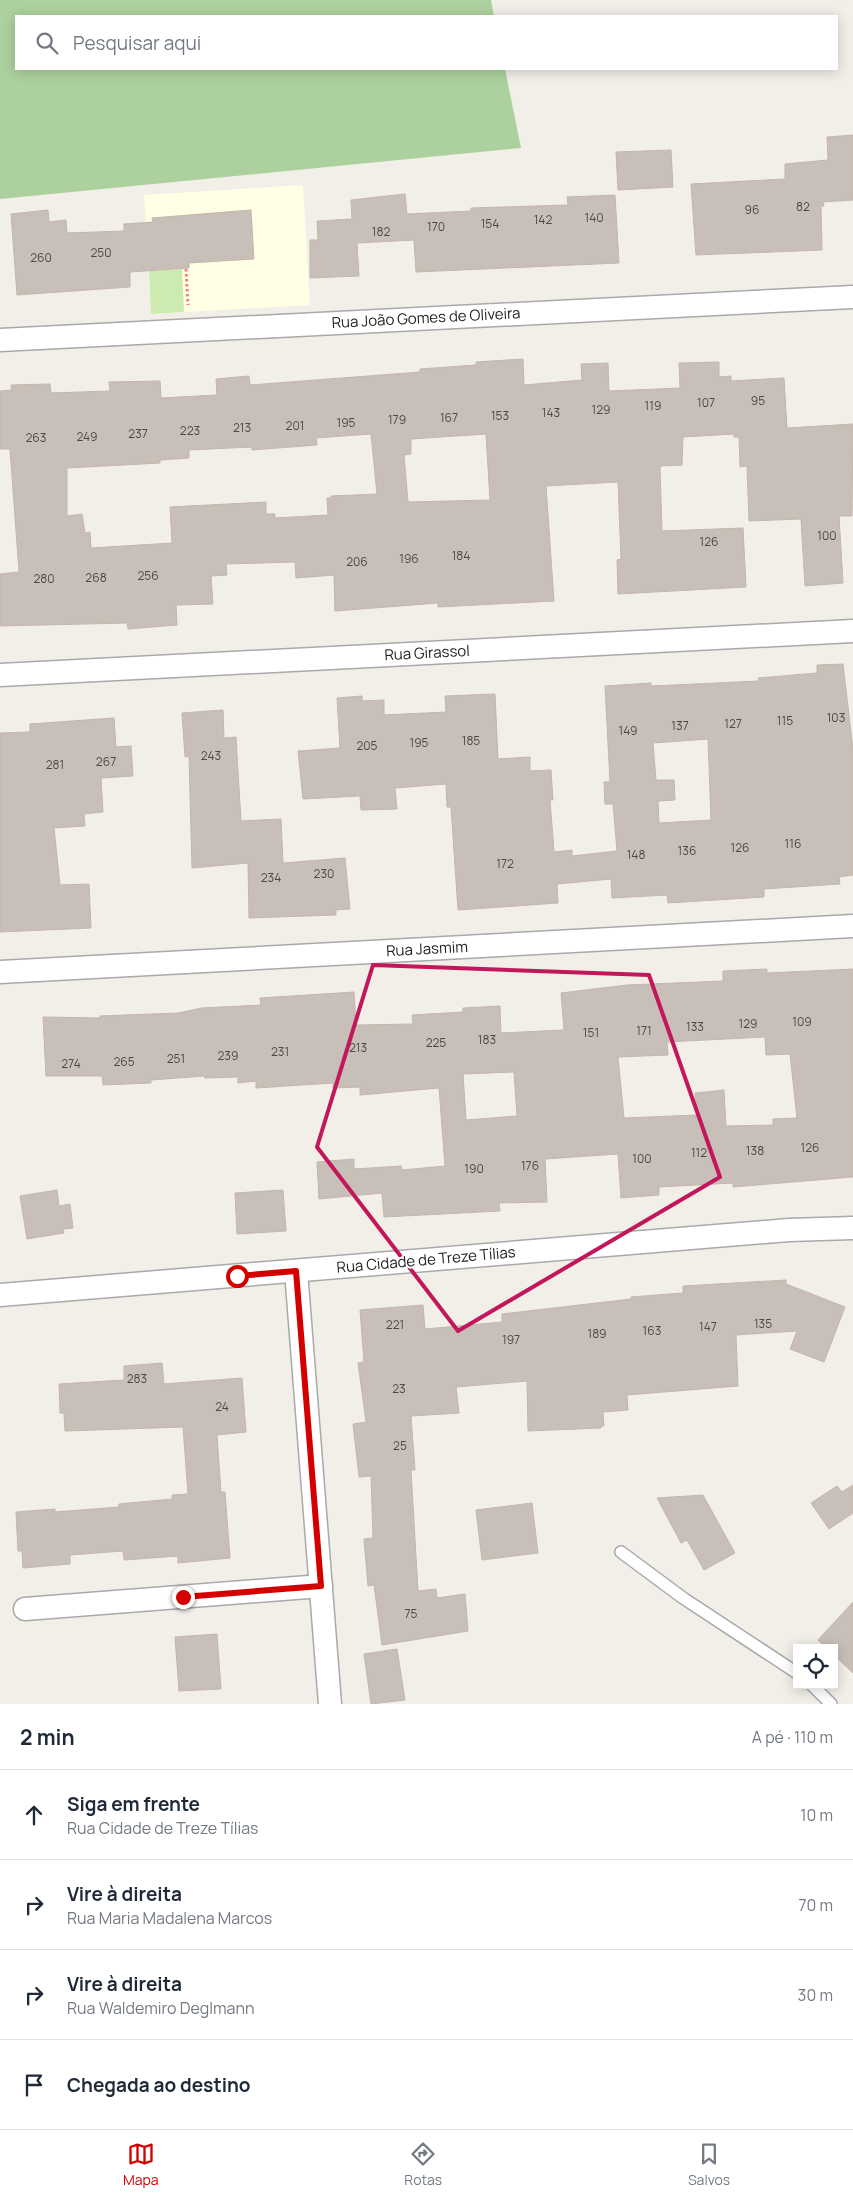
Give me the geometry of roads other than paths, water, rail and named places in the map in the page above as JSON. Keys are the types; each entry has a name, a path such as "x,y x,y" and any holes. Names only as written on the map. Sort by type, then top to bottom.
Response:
{"street":[{"name":"Rua João Gomes de Oliveira","path":"0,340 853,297"},
{"name":"Rua Girassol","path":"0,676 853,631"},
{"name":"Rua Jasmim","path":"0,972 853,926"},
{"name":"Rua Cidade de Treze Tílias","path":"0,1295 789,1230 853,1228"},
{"path":"296,1271 330,1704"},
{"path":"25,1610 321,1586"}],"lane":[{"path":"621,1552 683,1598 793,1670"},
{"path":"816,1689 831,1704"}]}
